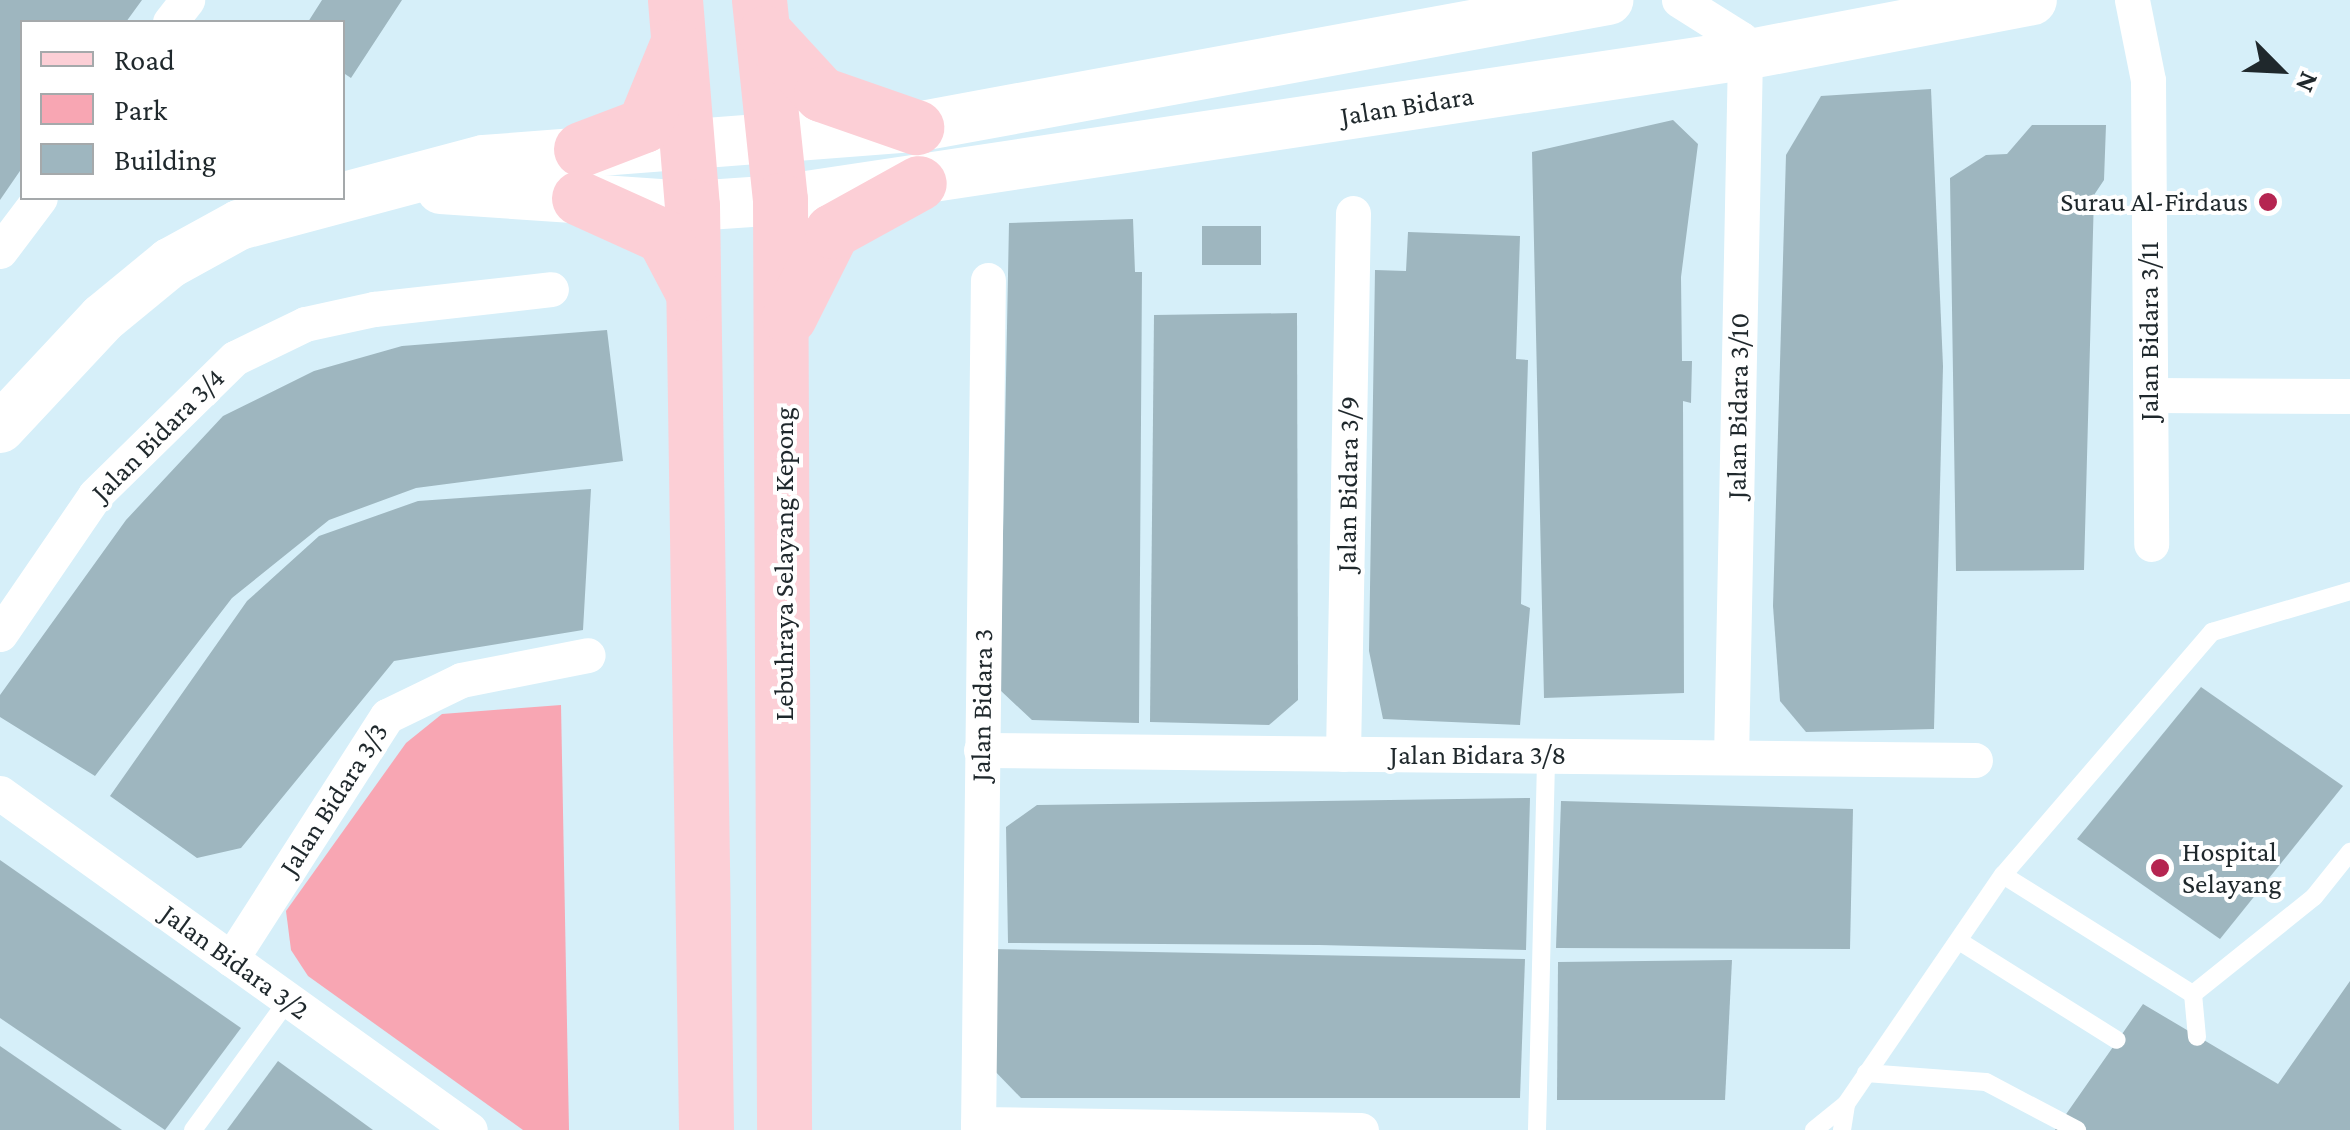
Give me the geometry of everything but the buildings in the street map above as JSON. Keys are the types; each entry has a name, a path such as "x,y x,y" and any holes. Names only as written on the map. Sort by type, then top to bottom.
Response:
{"main road":[{"path":"345,199 391,188 580,174 688,139 916,126 1449,14 1608,0"},
{"name":"Jalan Bidara","path":"580,174 692,206 780,200 920,183 1745,55 2032,0"},
{"path":"762,16 821,94 916,126"},
{"name":"Lebuhraya Selayang Kepong","path":"762,16 776,134 783,332 784,1130"},
{"path":"677,20 692,206 706,1130"},
{"path":"580,174 644,125 677,20"},
{"path":"580,174 663,236 694,293"},
{"path":"783,332 832,232 920,183"},
{"path":"0,428 103,318 170,263 239,225 342,200"}],"street":[{"path":"172,20 187,0"},
{"path":"1679,0 1742,39 1745,55"},
{"name":"Jalan Bidara 3/11","path":"2132,0 2148,80 2151,544"},
{"name":"Jalan Bidara 3/10","path":"1732,757 1745,55"},
{"path":"0,250 38,200"},
{"name":"Jalan Bidara 3/9","path":"1343,754 1354,214"},
{"name":"Jalan Bidara 3","path":"978,1127 988,280"},
{"name":"Jalan Bidara 3/4","path":"0,634 95,495 235,358 305,324 374,309 551,289"},
{"path":"2150,395 2350,396"},
{"name":"Jalan Bidara 3/3","path":"231,959 387,716 461,680 588,655"},
{"name":"Jalan Bidara 3/8","path":"981,750 1975,760"},
{"name":"Jalan Bidara 3/2","path":"0,793 470,1130"},
{"path":"978,1127 1361,1130"}],"lane":[{"path":"1814,1130 1846,1104 2003,875 2212,632 2350,591"},
{"path":"1537,1130 1546,755"},
{"path":"2194,994 2300,910 2350,852"},
{"path":"2003,875 2194,994"},
{"path":"1958,941 2118,1040"},
{"path":"2194,994 2198,1037"},
{"path":"193,1130 288,1000"},
{"path":"1866,1073 1986,1082 2077,1130"},
{"path":"1842,1130 1846,1104"}],"green space":[{"path":"561,705 569,1130 523,1130 308,976 291,950 286,911 406,743 442,714"}],"place":[{"name":"Surau Al-Firdaus","path":"2268,202"},
{"name":"Hospital Selayang","path":"2160,868"}]}
